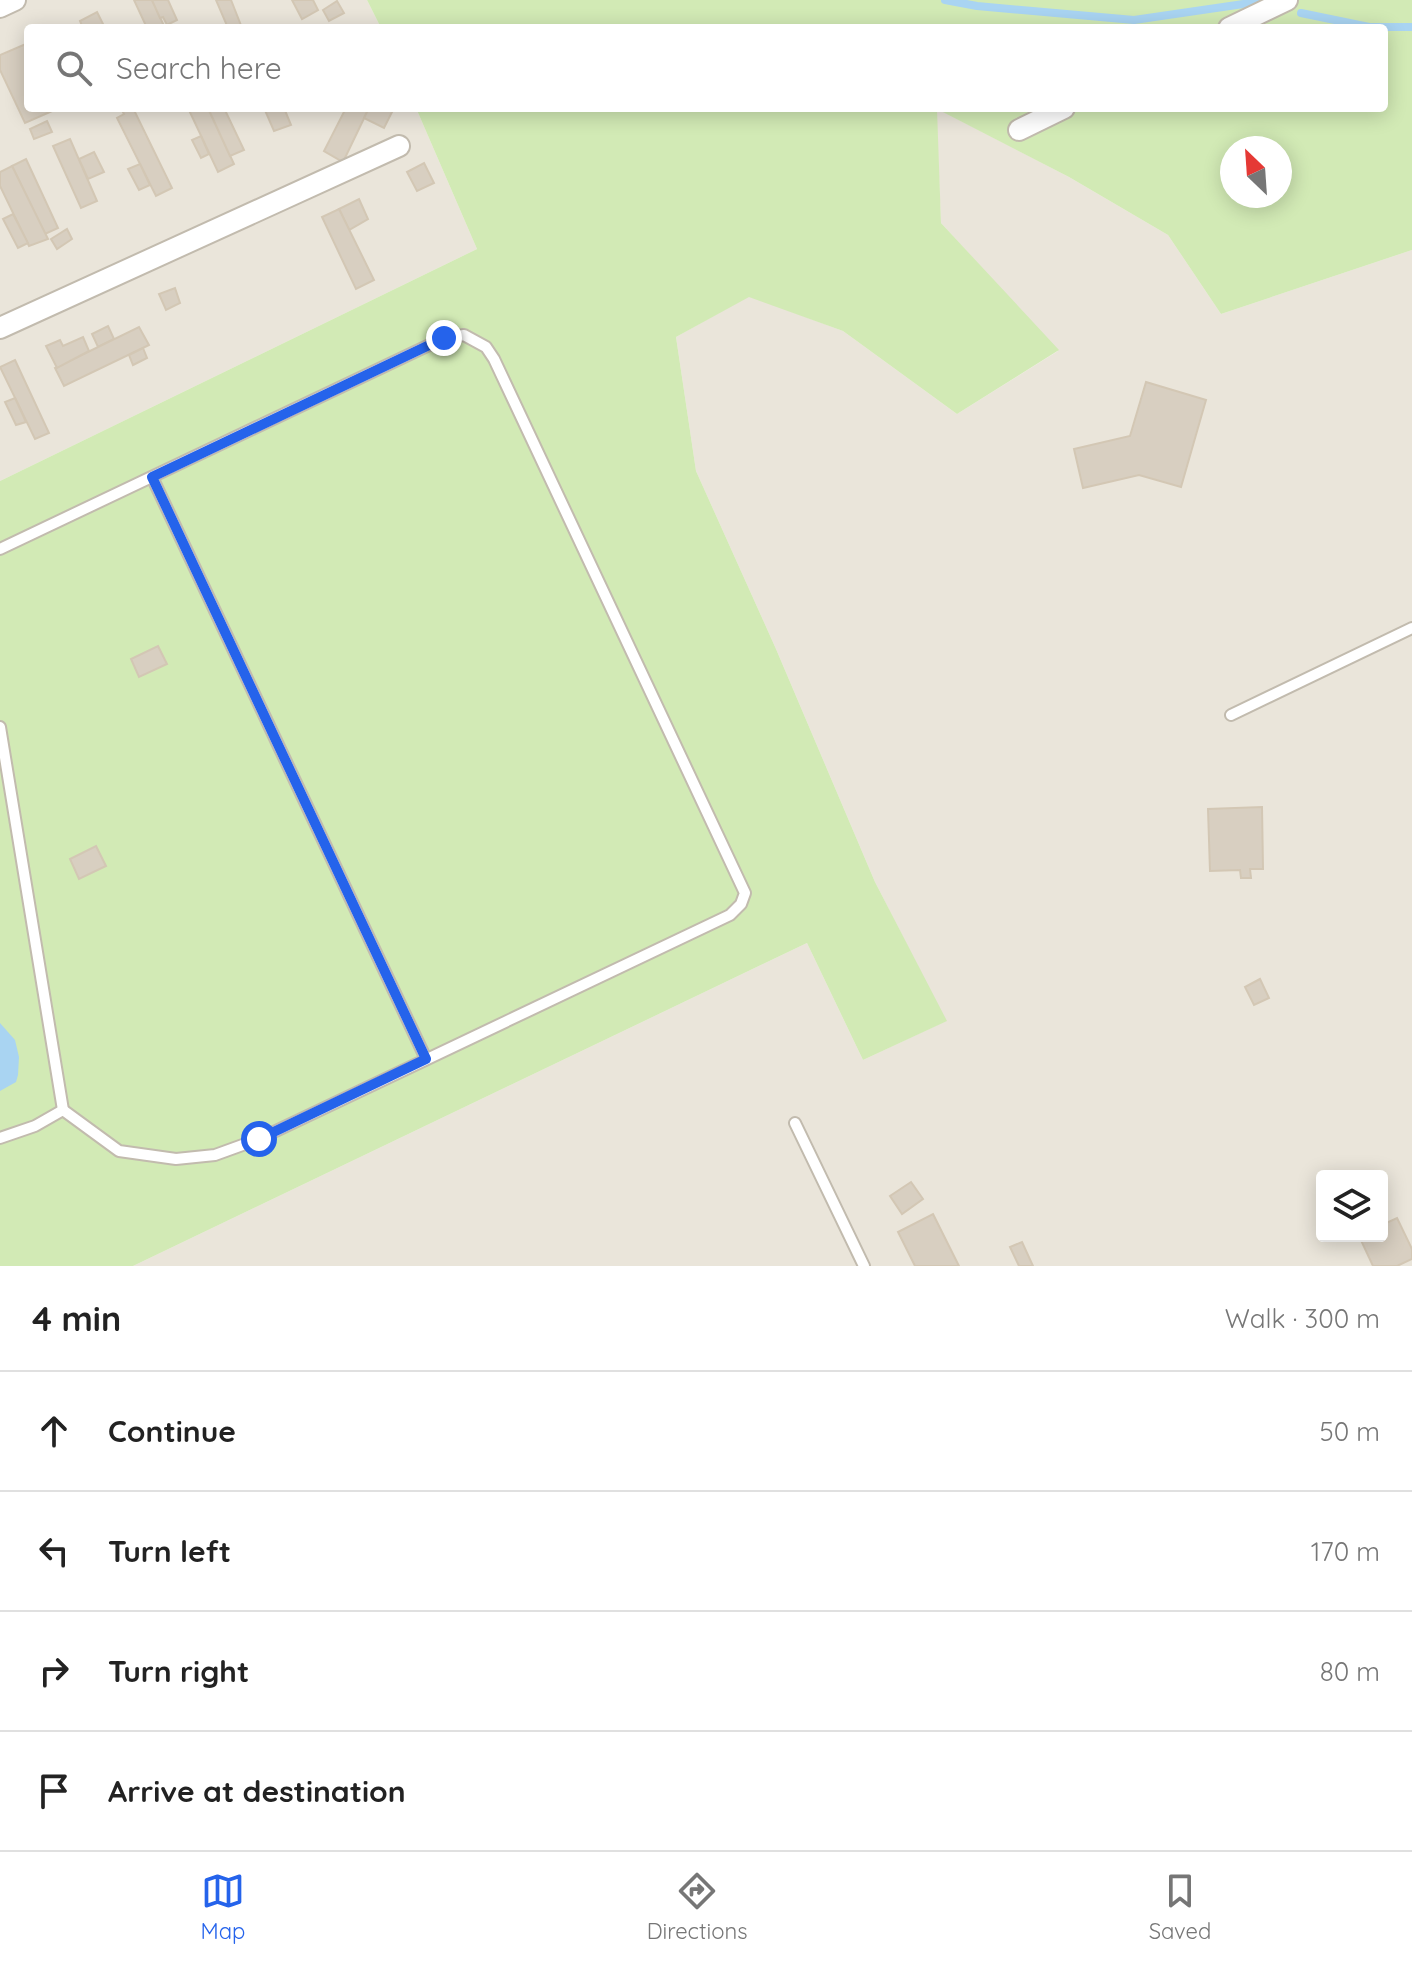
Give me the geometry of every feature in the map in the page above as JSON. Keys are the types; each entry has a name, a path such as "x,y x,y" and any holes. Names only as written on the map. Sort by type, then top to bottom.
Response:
{"street":[{"path":"0,7 15,0"},
{"path":"1237,24 1287,0"},
{"path":"1019,130 1056,112"},
{"path":"0,328 399,146"}],"lane":[{"path":"0,549 444,338 464,335 486,347 494,359 745,893 741,904 730,915 259,1139 215,1155 176,1159 119,1151 63,1110 0,727"},
{"path":"152,477 426,1059"},
{"path":"1231,715 1412,628"},
{"path":"0,1138 35,1126 63,1110"},
{"path":"795,1123 864,1266"}],"shaded area":[{"path":"0,0 367,0 379,24 24,24 24,112 418,112 477,249 0,481"},
{"path":"936,112 944,112 1069,177 1168,235 1221,314 1412,250 1412,1266 133,1266 807,943 863,1060 946,1021 875,882 696,471 676,337 749,296 843,331 957,414 1058,351 941,223"}],"green space":[{"path":"367,0 1412,0 1412,250 1221,314 1168,235 1069,177 943,112 1388,112 1388,24 379,24"},
{"path":"418,112 937,112 941,223 1059,350 957,414 843,331 749,297 676,337 696,471 875,882 947,1021 863,1060 807,943 133,1266 0,1266 0,481 477,249"}],"water":[{"path":"0,1023 15,1040 19,1057 16,1082 0,1091"}],"building":[{"path":"134,0 152,0 163,24 145,24"},
{"path":"152,0 168,0 177,20 166,24 163,17 160,18"},
{"path":"216,0 231,0 240,24 226,24"},
{"path":"292,0 313,0 318,10 302,19"},
{"path":"337,1 344,13 329,21 323,10"},
{"path":"97,12 103,24 81,24 80,21"},
{"path":"24,45 24,112 50,112 25,123 0,70 0,55"},
{"path":"135,112 172,188 156,196 117,118"},
{"path":"190,112 210,112 234,164 218,172"},
{"path":"210,112 226,112 244,150 230,156"},
{"path":"266,112 286,112 291,125 274,131"},
{"path":"344,112 367,112 343,162 324,151"},
{"path":"367,112 392,112 384,128 364,118"},
{"path":"47,121 52,132 34,139 30,129"},
{"path":"201,136 209,154 201,158 192,140"},
{"path":"70,139 97,201 81,208 53,146"},
{"path":"94,152 104,172 88,179 79,159"},
{"path":"26,159 58,228 45,234 12,166"},
{"path":"424,163 434,183 417,191 407,172"},
{"path":"140,164 150,185 139,190 128,169"},
{"path":"12,166 48,239 29,246 0,186 0,172"},
{"path":"359,199 368,219 349,230 339,209"},
{"path":"339,209 374,280 356,289 322,217"},
{"path":"13,214 28,243 18,248 3,219"},
{"path":"67,229 72,239 57,249 51,239"},
{"path":"175,288 180,303 166,310 159,294"},
{"path":"108,326 114,339 98,347 92,334"},
{"path":"139,327 149,345 64,386 55,368"},
{"path":"83,337 89,351 57,368 46,346 60,340 63,346"},
{"path":"143,348 147,358 133,365 129,355"},
{"path":"15,360 49,433 35,439 0,367"},
{"path":"1146,382 1206,400 1181,487 1139,475 1083,488 1074,449 1130,436"},
{"path":"15,398 26,422 16,425 5,402"},
{"path":"158,646 167,664 139,677 131,659"},
{"path":"1262,807 1263,869 1250,869 1251,878 1241,878 1240,870 1210,871 1208,809"},
{"path":"96,846 106,866 79,879 70,859"},
{"path":"1260,979 1269,998 1254,1005 1245,987"},
{"path":"911,1182 923,1199 902,1214 890,1196"},
{"path":"933,1214 959,1266 915,1266 898,1232"},
{"path":"1397,1218 1412,1249 1412,1259 1397,1266 1373,1266 1362,1242 1388,1242 1388,1222"},
{"path":"1022,1242 1033,1266 1019,1266 1010,1247"}],"waterway":[{"path":"945,0 977,6 1134,20 1257,2"},
{"path":"1301,13 1354,24"},
{"path":"1388,27 1412,27"}],"route":[{"path":"259,1139 426,1059 152,477 444,338"}]}
